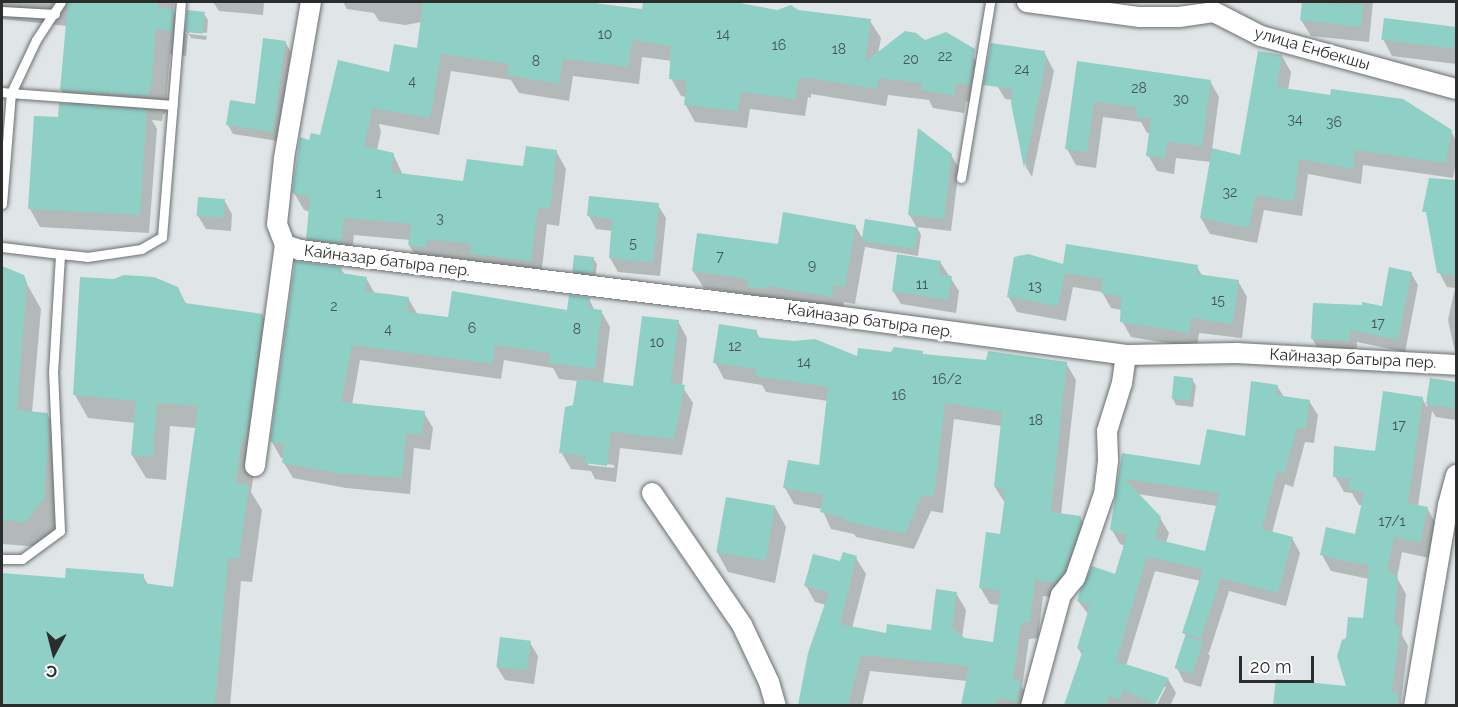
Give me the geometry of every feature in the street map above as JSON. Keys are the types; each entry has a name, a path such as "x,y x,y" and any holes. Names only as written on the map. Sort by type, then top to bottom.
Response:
{"street":[{"path":"255,465 285,245 277,224 284,158 311,2"},
{"name":"улица Енбекшы","path":"1027,2 1140,17 1179,17 1215,7 1261,36 1456,89"},
{"name":"Кайназар батыра пер.","path":"285,245 300,250 820,314 1126,355 1192,356 1237,353 1456,365"},
{"path":"1030,705 1061,595 1075,578 1104,494 1108,459 1107,431 1122,383 1126,355"},
{"path":"1414,705 1448,505 1456,475"},
{"path":"652,494 742,625 769,682 776,705"}],"lane":[{"path":"2,204 6,92 61,2"},
{"path":"2,247 87,257 141,249 162,237 181,2"},
{"path":"961,178 990,2"},
{"path":"2,11 55,14"},
{"path":"6,92 173,105"},
{"path":"2,559 22,559 60,531 53,372 60,254"}],"building":[{"path":"68,2 158,2 158,8 174,9 172,31 156,29 151,90 148,96 60,90"},
{"path":"423,2 584,2 642,9 643,2 735,2 777,10 791,5 798,10 871,19 865,62 905,31 916,33 925,40 946,32 975,49 970,84 956,84 955,96 921,90 922,83 878,78 877,89 802,77 801,81 798,80 796,99 741,92 738,111 684,105 687,81 669,79 671,46 632,40 629,67 563,59 559,84 507,75 509,64 441,54 430,118 370,108 372,113 364,146 394,153 391,172 463,181 467,159 523,166 526,146 557,150 550,209 538,207 531,261 470,254 471,244 428,239 426,248 408,245 411,224 344,218 341,243 306,239 310,197 292,193 300,137 309,140 311,133 320,135 338,60 389,72 394,44 417,48"},
{"path":"1302,2 1363,5 1361,27 1300,20"},
{"path":"187,10 205,12 203,34 185,32"},
{"path":"1384,18 1456,27 1454,49 1381,40"},
{"path":"263,38 286,41 273,132 226,125 230,100 255,104"},
{"path":"991,43 1045,51 1044,57 1047,57 1024,168 1011,103 1013,89 983,85"},
{"path":"1258,51 1282,55 1277,87 1330,95 1331,89 1403,99 1452,130 1446,163 1355,150 1353,169 1299,159 1294,201 1256,195 1249,228 1200,218 1212,148 1240,155"},
{"path":"1077,61 1211,80 1202,146 1168,142 1165,158 1146,156 1151,119 1136,117 1137,107 1094,102 1087,152 1065,149"},
{"path":"59,103 147,110 140,215 28,209 34,116 58,117"},
{"path":"918,128 952,154 944,219 908,215"},
{"path":"1429,178 1456,180 1456,276 1437,273 1426,212 1422,212"},
{"path":"589,196 659,203 653,263 609,258 612,219 587,216"},
{"path":"198,197 225,199 224,218 197,216"},
{"path":"783,212 856,225 845,287 834,285 832,297 768,286 767,289 747,287 748,279 692,271 697,233 778,244"},
{"path":"865,219 918,227 915,249 862,241"},
{"path":"1066,244 1198,265 1197,274 1239,280 1233,324 1191,318 1189,333 1120,322 1121,296 1101,293 1103,279 1065,273 1058,306 1007,297 1014,257 1028,254 1063,264"},
{"path":"897,254 941,261 939,274 952,276 948,300 892,291"},
{"path":"574,255 594,257 592,273 572,271"},
{"path":"295,261 342,267 341,273 367,277 365,291 409,297 407,312 448,317 452,291 567,310 569,295 590,298 588,308 602,310 595,369 548,363 550,353 495,345 493,364 352,345 341,402 425,411 422,435 406,433 402,478 336,473 282,463 284,444 270,442"},
{"path":"2,266 24,275 27,283 17,410 48,413 49,438 44,499 26,522 2,520"},
{"path":"1389,267 1412,272 1398,340 1351,330 1350,341 1311,339 1313,303 1362,305 1362,302 1382,306"},
{"path":"124,275 154,277 178,287 185,303 263,314 246,439 242,439 236,483 249,485 239,559 228,558 215,705 2,705 2,573 65,578 66,568 144,574 143,583 173,587 198,406 157,403 153,457 131,455 136,401 73,395 80,277 114,279"},
{"path":"642,316 679,320 671,383 685,385 674,439 611,432 607,466 584,463 585,456 559,453 565,407 573,405 577,379 633,386"},
{"path":"719,324 757,330 756,337 794,341 815,339 857,356 858,348 891,352 894,347 923,351 923,354 986,360 988,351 1067,362 1051,512 1081,516 1080,528 1064,572 1055,583 1035,580 1030,622 1021,623 1013,680 1021,681 1017,702 998,698 996,705 961,705 969,666 861,655 848,705 798,705 808,653 829,592 804,586 813,554 840,561 843,552 857,556 840,624 886,633 887,624 931,630 936,589 957,592 952,628 965,638 993,642 1000,590 979,588 986,532 1000,534 1005,496 1002,495 1003,488 994,487 1002,412 945,403 934,497 922,495 905,534 845,521 845,518 820,512 824,495 783,488 788,460 819,465 828,387 755,376 756,369 713,363"},
{"path":"1174,376 1193,378 1190,401 1172,399"},
{"path":"1430,378 1456,382 1456,409 1426,404"},
{"path":"1251,381 1278,385 1276,395 1310,400 1306,429 1297,428 1285,473 1277,471 1262,529 1293,537 1278,593 1221,578 1201,639 1182,633 1203,569 1147,557 1116,661 1169,678 1155,705 1123,690 1120,700 1109,696 1106,705 1064,705 1083,650 1077,648 1090,605 1077,601 1080,591 1092,566 1115,574 1127,535 1110,530 1122,453 1200,465 1207,429 1245,436","holes":["1125,479 1219,493 1205,551 1155,539 1161,517"]},
{"path":"1383,391 1423,397 1408,503 1428,507 1420,543 1394,537 1387,570 1398,577 1394,622 1400,629 1392,692 1398,693 1398,705 1273,705 1276,679 1346,686 1337,656 1342,640 1346,638 1348,617 1363,618 1369,566 1320,555 1326,527 1355,534 1364,492 1348,489 1350,478 1333,477 1334,446 1375,451"},
{"path":"726,497 775,506 766,561 716,552"},
{"path":"1185,636 1203,642 1193,674 1174,668"},
{"path":"500,637 531,641 527,671 496,667"}]}
